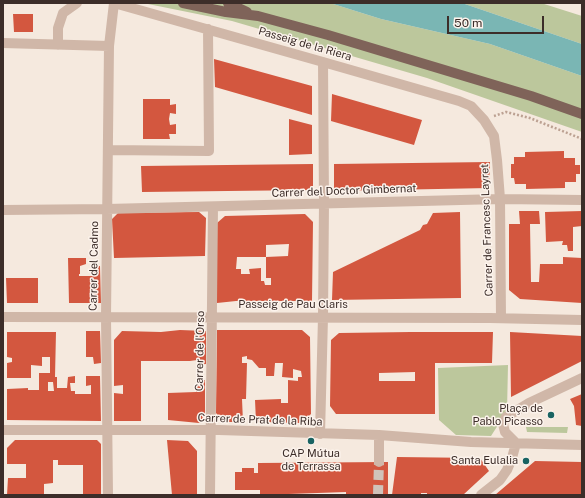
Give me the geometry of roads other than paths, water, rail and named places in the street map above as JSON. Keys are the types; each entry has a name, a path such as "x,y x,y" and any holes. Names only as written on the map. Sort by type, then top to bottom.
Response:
{"main road":[{"path":"183,3 226,12 258,16 328,35 487,83 582,114"},
{"path":"228,3 258,16"}],"street":[{"path":"58,45 58,28 63,13 77,3"},
{"name":"Passeig de la Riera","path":"114,3 458,101 471,106 484,120"},
{"name":"Carrer del Cadmo","path":"108,495 106,317 107,209 110,41 114,3"},
{"path":"108,150 209,151 208,29"},
{"path":"3,43 58,45 110,41"},
{"path":"320,434 324,203 323,62"},
{"name":"Carrer de Francesc Layret","path":"484,120 494,136 497,160 500,199 501,318"},
{"name":"Carrer del Doctor Gimbernat","path":"3,210 213,207 500,199 582,200"},
{"name":"Carrer de l'Orso","path":"210,495 213,207"},
{"name":"Passeig de Pau Claris","path":"3,317 323,317 582,320"},
{"path":"482,495 500,480 507,470 512,458 516,443 505,432 503,424 506,417 529,403 582,378"},
{"name":"Carrer de Prat de la Riba","path":"3,430 211,430 379,435 471,442 582,445"},
{"path":"378,462 379,435"}],"water":[{"path":"330,3 462,3 582,44 582,76 490,44 381,19"}],"tunnel":[{"path":"378,495 379,462"}],"place":[{"name":"Plaça de Pablo Picasso","path":"551,415"},
{"name":"CAP Mútua de Terrassa","path":"311,441"},
{"name":"Santa Eulalia","path":"526,461"}]}
